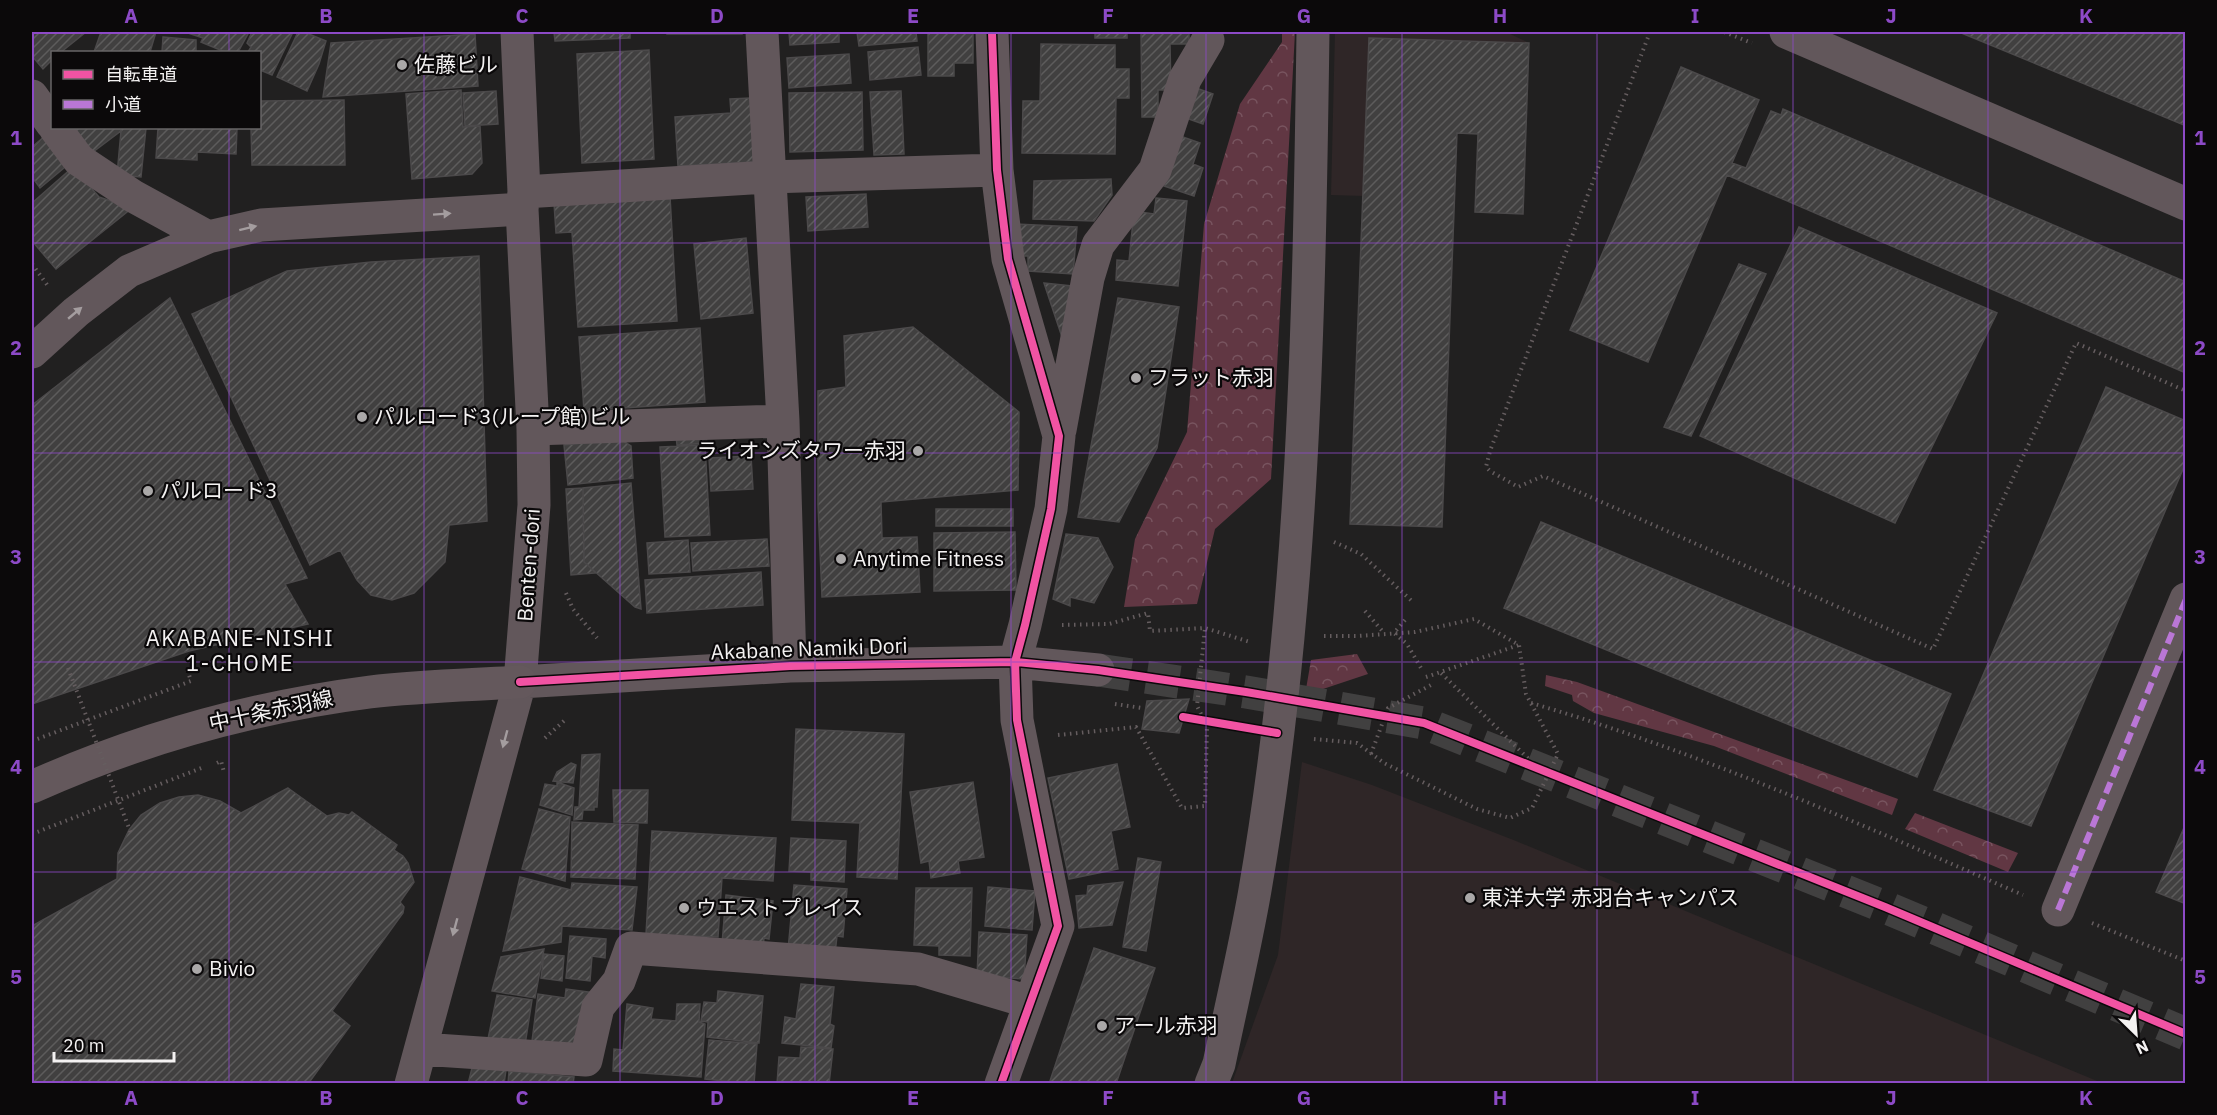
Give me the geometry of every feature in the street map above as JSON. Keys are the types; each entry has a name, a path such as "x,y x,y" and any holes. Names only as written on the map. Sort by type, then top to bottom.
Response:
{"main road":[{"name":"中十条赤羽線","path":"32,787 79,765 144,742 279,707 414,687 520,682"}],"street":[{"name":"Benten-dori","path":"411,1083 520,682 534,504 517,32"},
{"path":"762,32 783,421 790,666"},
{"path":"992,32 997,170 1008,259 1059,436"},
{"path":"1211,1083 1219,1064 1255,891 1292,736 1293,577 1308,324 1313,32"},
{"path":"1786,32 2186,204"},
{"path":"1001,1083 1058,926 1017,720 1015,662 1051,509 1059,436 1088,278 1098,245 1155,170 1185,79 1208,40"},
{"path":"32,96 51,122"},
{"path":"56,129 79,160 133,196 208,237"},
{"path":"32,352 76,312 129,271 208,237 261,225 769,177 997,170"},
{"path":"533,429 783,421"},
{"path":"2058,910 2186,599"},
{"name":"Akabane Namiki Dori","path":"520,682 790,666 1015,662 1098,670"},
{"path":"421,1049 586,1060 598,1007 619,981 631,948 918,969 1030,1002"}],"path":[{"path":"1650,32 1490,452 1486,467 1490,471 1518,487 1543,476 1933,649 2076,343 2186,391"},
{"path":"32,264 54,294"},
{"path":"1361,554 1414,603"},
{"path":"563,585 573,609 599,640"},
{"path":"1365,611 1385,634"},
{"path":"1069,625 1109,624 1148,613 1150,631 1205,628 1248,642"},
{"path":"1316,636 1415,632 1474,619 1519,645"},
{"path":"1394,633 1405,620"},
{"path":"1056,735 1136,727 1182,808 1205,806 1207,726 1197,706 1205,628"},
{"path":"1394,633 1407,644 1421,668"},
{"path":"1184,717 1292,736 1357,743 1384,763 1477,809 1510,818 1532,808 1557,754 1526,694 1519,645"},
{"path":"1426,677 1519,645"},
{"path":"68,668 132,836"},
{"path":"32,741 191,681 187,669"},
{"path":"1440,672 1548,777"},
{"path":"1371,754 1388,708 1431,685"},
{"path":"1531,703 1701,760 1868,827 2058,910 2186,961"},
{"path":"32,834 220,761 224,772"}],"shaded area":[{"path":"1335,32 1506,32 1529,43 1369,38 1363,196 1331,195"},
{"name":"東洋大学 赤羽台キャンパス","path":"1302,762 1372,785 1516,841 2102,1083 1232,1083 1278,955"}],"green space":[{"path":"1282,32 1295,32 1271,479 1215,529 1197,604 1124,607 1135,539 1187,432 1204,224 1240,104 1282,42"},
{"path":"1357,654 1368,674 1305,695 1311,660"},
{"path":"1546,675 1577,682 1898,799 1892,815 1714,746 1594,713 1573,701 1572,695 1545,686"},
{"path":"1915,813 2018,853 2008,872 1905,829"}],"building":[{"path":"32,32 86,32 62,51 51,51 51,61 43,69 32,56"},
{"path":"101,32 156,32 150,51 94,51"},
{"path":"185,32 249,32 239,51 223,51 201,42 203,38"},
{"path":"252,32 293,32 272,75 261,70 261,51 249,51 251,47 247,43"},
{"path":"298,32 304,32 326,41 307,91 277,77"},
{"path":"554,32 630,32 630,38 555,41"},
{"path":"667,32 742,32 742,34 667,34"},
{"path":"789,32 839,32 839,42 790,45"},
{"path":"857,32 916,32 917,41 859,46"},
{"path":"928,32 973,32 973,63 954,63 954,76 928,76"},
{"path":"1095,32 1127,32 1127,38 1095,38"},
{"path":"1141,32 1189,32 1189,44 1170,44 1171,90 1158,90 1158,117 1142,117"},
{"path":"1959,32 2186,32 2186,126"},
{"name":"佐藤ビル","path":"475,34 478,86 323,97 331,43"},
{"path":"163,37 196,40 196,51 162,51"},
{"path":"1369,38 1529,43 1523,214 1475,212 1478,134 1457,133 1442,527 1350,524"},
{"path":"1041,44 1115,45 1115,69 1129,69 1129,98 1116,98 1115,154 1022,153 1023,101 1040,101"},
{"path":"918,47 921,75 870,80 868,52"},
{"path":"649,50 654,159 582,163 577,54"},
{"path":"849,54 851,83 789,88 787,58"},
{"path":"1681,67 1759,100 1732,163 1746,168 1771,111 1781,115 1783,109 2186,282 2186,373 1727,175 1648,362 1570,330"},
{"path":"1196,88 1213,94 1203,124 1186,118"},
{"path":"461,90 463,127 480,126 482,163 472,174 412,179 406,94"},
{"path":"496,91 498,124 465,126 463,93"},
{"path":"901,91 904,154 874,155 870,92"},
{"path":"862,92 863,150 790,152 789,93"},
{"path":"750,98 754,162 678,166 675,117 731,113 730,99"},
{"path":"344,100 345,165 252,165 251,129 261,129 261,101"},
{"path":"68,129 146,129 141,177 117,175 121,131 89,155"},
{"path":"158,129 237,129 236,154 197,152 197,160 156,158"},
{"path":"46,135 70,163 40,188 32,177 32,147"},
{"path":"1180,136 1200,143 1193,164 1203,168 1194,196 1164,186"},
{"path":"73,167 99,197 132,208 56,269 32,241 32,203"},
{"path":"1111,179 1112,195 1094,221 1033,219 1034,181"},
{"path":"866,194 868,227 808,231 806,197"},
{"path":"670,196 677,321 578,327 572,232 556,233 554,203"},
{"path":"1156,198 1187,201 1178,286 1116,280 1117,260 1129,261 1134,211 1154,214"},
{"path":"1014,224 1077,227 1073,274 1028,271 1028,256 1019,256"},
{"path":"1799,227 1997,313 1895,523 1700,436"},
{"path":"746,238 753,313 701,319 694,244"},
{"name":"パルロード3(ループ館)ビル","path":"479,256 487,521 449,525 445,562 414,593 392,600 371,595 357,580 340,550 310,565 192,314 287,271 371,262"},
{"path":"1739,264 1766,274 1691,436 1664,427"},
{"path":"1044,283 1072,286 1062,337"},
{"name":"パルロード3","path":"170,298 307,578 285,584 308,624 189,651 32,704 32,405"},
{"name":"フラット赤羽","path":"1118,298 1179,307 1157,448 1119,522 1078,517"},
{"name":"ライオンズタワー赤羽","path":"913,327 1019,412 1018,490 881,502 882,538 917,537 920,592 822,597 818,505 818,391 846,387 844,336"},
{"path":"700,328 705,402 584,411 579,337"},
{"path":"2106,387 2186,421 2186,462 2031,826 1934,790"},
{"path":"706,434 707,443 677,445 676,436"},
{"path":"620,439 631,446 633,478 568,485 564,445"},
{"path":"705,445 710,535 665,537 660,447"},
{"path":"751,456 753,489 711,491 709,458"},
{"path":"631,483 641,609 635,607 584,562 583,488"},
{"path":"583,488 584,562 596,573 571,575 566,489"},
{"path":"936,509 1013,509 1013,526 936,526"},
{"path":"1541,522 1951,694 1917,777 1504,608"},
{"path":"1015,532 1016,590 934,591 934,533"},
{"path":"1066,534 1098,538 1113,567 1094,603 1070,597 1070,606 1053,599"},
{"path":"767,539 769,566 693,571 691,543"},
{"path":"688,540 690,572 649,574 647,543"},
{"path":"761,572 763,605 647,613 645,580"},
{"path":"1189,699 1179,733 1142,729 1147,701"},
{"path":"796,729 904,734 897,879 857,877 860,823 792,820"},
{"path":"600,754 597,807 594,807 594,810 583,810 582,819 574,820 575,807 579,807 582,755"},
{"path":"571,763 576,765 573,783 553,781 557,772"},
{"path":"1117,764 1130,827 1111,831 1118,869 1069,879 1048,778"},
{"path":"557,782 574,788 572,815 540,805 545,784 557,786"},
{"path":"973,782 984,857 958,861 960,873 931,878 929,861 921,863 910,792"},
{"name":"Bivio","path":"288,788 327,816 339,813 349,815 352,812 397,845 394,850 408,863 414,882 400,902 404,907 403,913 332,1011 350,1026 308,1084 284,1084 280,1081 278,1084 32,1084 32,926 117,879 118,853 129,830 141,815 160,803 179,797 198,795 220,801 241,813"},
{"path":"613,790 648,790 647,823 614,822"},
{"path":"539,809 570,817 565,881 522,869"},
{"path":"572,822 638,825 635,879 571,877"},
{"path":"2186,823 2186,904 2156,892"},
{"name":"ウエストプレイス","path":"652,831 776,838 773,881 722,878 718,937 646,934"},
{"path":"791,838 846,841 844,882 811,880 811,872 789,871"},
{"path":"1138,858 1161,862 1146,951 1123,947"},
{"path":"520,877 571,890 572,883 637,887 632,930 562,926 561,942 503,951"},
{"path":"1123,882 1112,925 1079,928 1076,896 1087,895 1088,886"},
{"path":"794,885 847,889 843,937 837,936 835,954 788,950"},
{"path":"988,887 1035,891 1032,930 985,926"},
{"path":"916,888 972,888 970,956 939,955 939,946 914,945"},
{"path":"726,895 773,901 769,939 764,938 763,948 722,944"},
{"path":"979,932 1027,935 1024,979 977,976"},
{"path":"570,936 606,939 605,958 592,956 590,981 566,978"},
{"name":"アール赤羽","path":"1094,948 1155,968 1116,1084 1049,1084"},
{"path":"544,949 535,998 492,991 501,957"},
{"path":"544,954 564,956 562,981 541,978"},
{"path":"801,984 834,987 830,1024 834,1026 831,1048 782,1043 785,1017 796,1019"},
{"path":"566,989 595,993 582,1049 532,1041 538,994 565,998"},
{"path":"718,991 763,996 759,1043 707,1037 708,1022 701,1021 704,1002 717,1003"},
{"path":"497,995 532,1000 525,1045 488,1039"},
{"path":"627,1004 653,1008 651,1019 676,1021 677,1004 700,1004 699,1022 705,1024 701,1077 613,1071 614,1049 623,1050"},
{"path":"709,1040 757,1044 754,1084 705,1079"},
{"path":"801,1047 833,1049 829,1084 777,1084 779,1057 800,1058"},
{"path":"472,1068 506,1070 504,1084 468,1084"},
{"path":"509,1071 574,1077 573,1084 508,1084"}],"tunnel":[{"path":"1098,670 1246,692 1424,723 1885,907 2186,1034"}],"marked path":[{"path":"2058,910 2186,599"}],"cycle path":[{"path":"992,32 997,170 1008,259 1059,436 1051,509 1015,662 1017,720 1058,926 1001,1084"},
{"path":"520,682 790,666 1015,662 1098,670 1246,692 1424,723 1885,907 2186,1034"},
{"path":"1183,717 1277,733"}],"place":[{"name":"佐藤ビル","path":"402,65"},
{"name":"フラット赤羽","path":"1136,378"},
{"name":"パルロード3(ループ館)ビル","path":"362,417"},
{"name":"ライオンズタワー赤羽","path":"918,451"},
{"name":"パルロード3","path":"148,491"},
{"name":"Anytime Fitness","path":"841,559"},
{"name":"東洋大学 赤羽台キャンパス","path":"1470,898"},
{"name":"ウエストプレイス","path":"684,908"},
{"name":"Bivio","path":"197,969"},
{"name":"アール赤羽","path":"1102,1026"}],"district":[{"name":"AKABANE-NISHI 1-CHOME","path":"240,650"}]}
